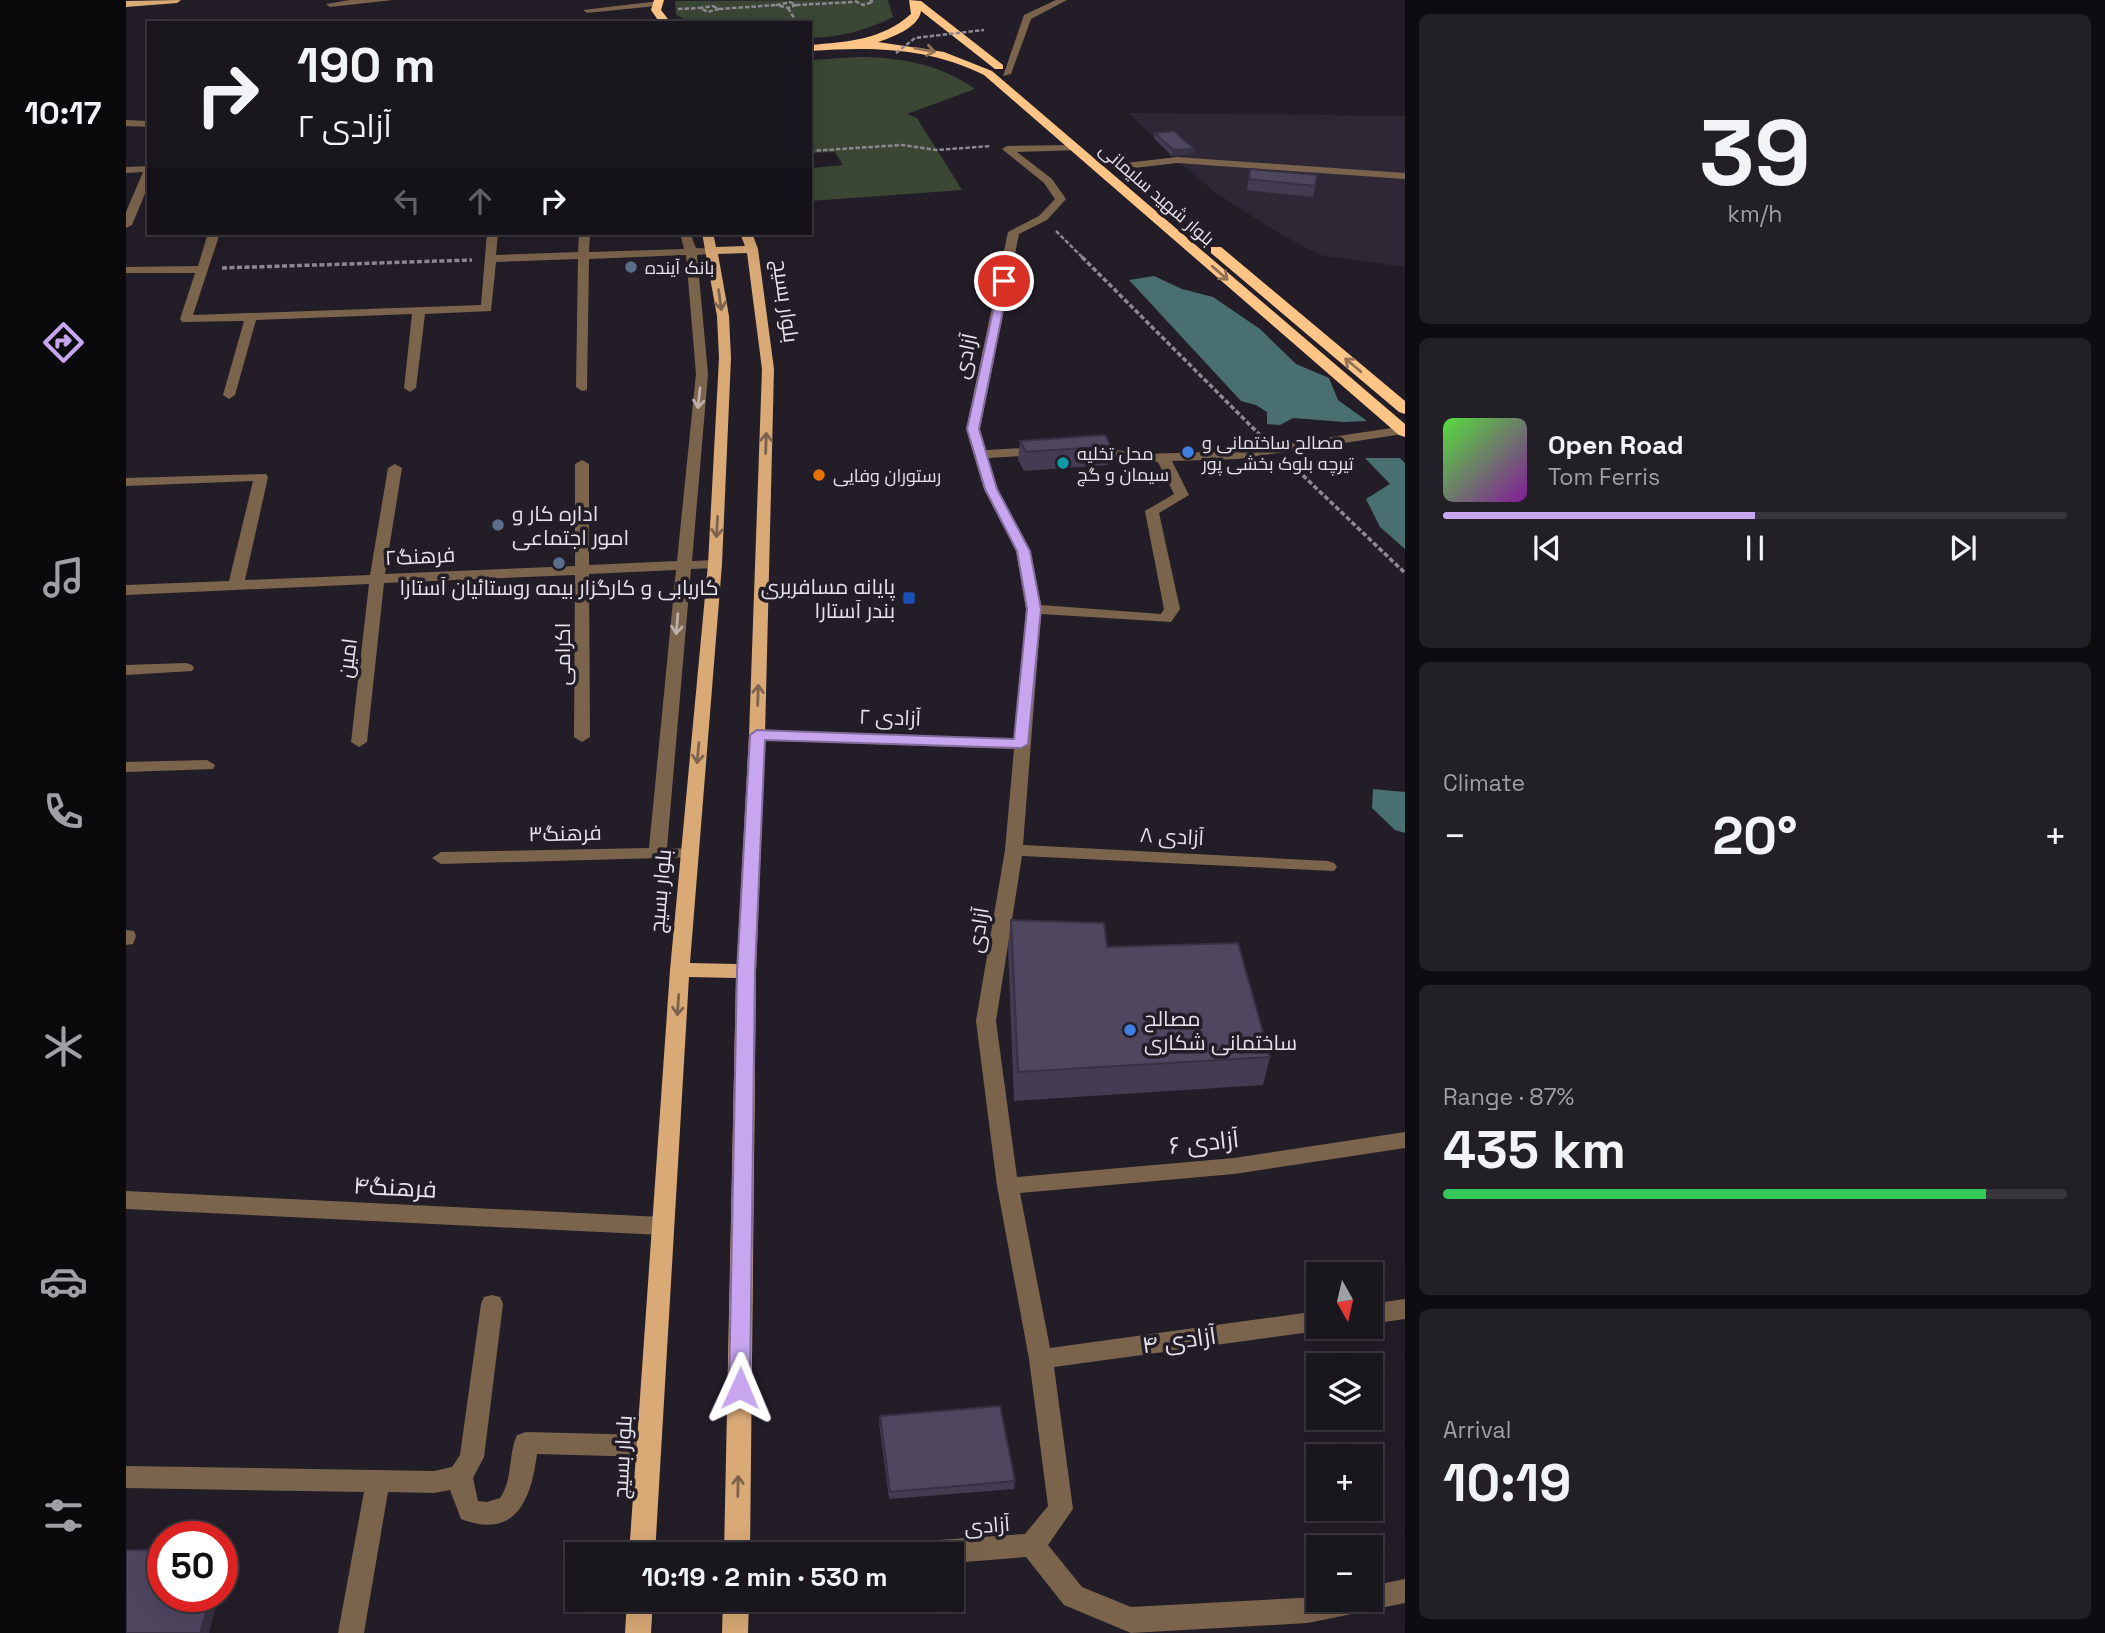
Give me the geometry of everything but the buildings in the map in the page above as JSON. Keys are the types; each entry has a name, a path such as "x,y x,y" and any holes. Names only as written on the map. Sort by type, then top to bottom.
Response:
{"highway":[{"path":"657,1 662,21"},
{"name":"بلوار شهید سلیمانی","path":"916,2 1006,74 1405,409"},
{"path":"812,48 857,44 886,36 906,26 916,15 916,2"},
{"name":"بلوار شهید سلیمانی","path":"857,44 901,45 962,59 1010,89 1404,431"}],"main road":[{"path":"126,4 177,0"},
{"path":"711,242 749,241"},
{"name":"بلوار بسیج","path":"737,1542 746,971 757,735 768,369 749,241"},
{"name":"بلوار بسیج","path":"643,1542 680,970 715,564 725,358 711,242"},
{"path":"680,970 746,971"},
{"path":"638,1633 639,1612"},
{"path":"736,1612 736,1633"}],"street":[{"path":"330,4 389,0"},
{"path":"582,0 591,21"},
{"path":"1006,74 1027,16 1063,0"},
{"path":"587,10 657,1"},
{"path":"126,123 147,124"},
{"path":"1007,149 1076,148"},
{"path":"1007,149 1048,181 1060,199 1043,218"},
{"path":"1117,167 1177,160 1405,176"},
{"path":"126,170 147,170"},
{"path":"130,219 147,175"},
{"name":"آزادی","path":"964,1550 1032,1545 1061,1509 1041,1359 1008,1186 986,1021 1014,850 1034,609 1023,551 991,489 973,429 1014,232 1043,218"},
{"path":"213,235 186,318 487,307 492,235"},
{"path":"582,387 586,256 584,235"},
{"path":"657,854 702,374 691,252 686,235"},
{"path":"490,259 691,252 711,242"},
{"path":"126,271 202,269"},
{"path":"410,388 419,310"},
{"path":"229,395 251,316"},
{"path":"981,454 1096,447 1144,458 1238,455 1404,431"},
{"path":"1034,609 1167,619 1172,609 1152,511 1182,495 1163,457"},
{"name":"اکرامی","path":"582,464 582,737"},
{"name":"امین","path":"359,743 377,579 395,468"},
{"path":"126,482 261,477 236,585"},
{"name":"فرهنگ۲","path":"126,590 715,564"},
{"path":"126,670 186,668"},
{"name":"آزادی ۲","path":"757,735 1021,744"},
{"path":"126,767 207,765"},
{"name":"آزادی ۸","path":"1014,850 1328,867"},
{"name":"فرهنگ۳","path":"441,858 690,853"},
{"name":"آزادی ۶","path":"1008,1186 1234,1167 1405,1140"},
{"name":"فرهنگ۴","path":"126,1200 662,1226"},
{"path":"492,1304 472,1457 460,1477 463,1496 470,1511 484,1515 501,1511 514,1502 520,1488 526,1443 649,1446"},
{"path":"1383,1312 1405,1309"},
{"name":"آزادی ۴","path":"1041,1359 1306,1323"},
{"path":"126,1477 433,1482 460,1477"},
{"path":"351,1633 378,1481"},
{"path":"1032,1545 1073,1596 1131,1620 1306,1611"},
{"path":"1383,1596 1405,1591"}],"path":[{"path":"719,9 777,5 788,8 796,5 855,1 863,5 881,0"},
{"path":"777,5 783,1 796,5"},
{"path":"788,8 796,21"},
{"path":"895,53 915,38 984,30"},
{"path":"812,151 902,145 937,150 991,146 1007,149"},
{"path":"1043,218 1274,449 1405,573"},
{"path":"202,269 490,259"}],"shaded area":[{"path":"888,0 893,17 853,32 812,38 812,21 688,21 676,15 675,1"},
{"path":"889,58 948,73 975,89 907,114 917,118 962,190 812,201 812,168 843,165 835,152 812,153 812,60"},
{"path":"1129,113 1405,116 1405,267 1320,255 1275,231 1216,193 1177,160"},
{"path":"1154,276 1182,289 1213,297 1260,329 1296,364 1329,378 1338,400 1367,421 1293,418 1280,425 1267,424 1267,412 1256,405 1241,401 1129,280"},
{"path":"1365,458 1400,458 1405,463 1405,549 1380,527 1366,499 1390,484"},
{"path":"1373,789 1405,792 1405,833 1395,830 1372,808"}],"place":[{"name":"بانک آینده","path":"631,267"},
{"name":"مصالح ساختمانی و تیرچه بلوک بخشی پور","path":"1188,452"},
{"name":"محل تخلیه سیمان و گچ","path":"1063,463"},
{"name":"رستوران وفایی","path":"819,475"},
{"name":"اداره کار و امور اجتماعی","path":"498,525"},
{"name":"کاریابی و کارگزار بیمه روستائیان آستارا","path":"559,563"},
{"name":"پایانه مسافربری بندر آستارا","path":"909,598"},
{"name":"مصالح ساختمانی شکاری","path":"1130,1030"}],"route":[{"path":"740,1388 746,971 757,735 1021,744 1034,609 1023,551 991,489 973,429 1004,281"}]}
